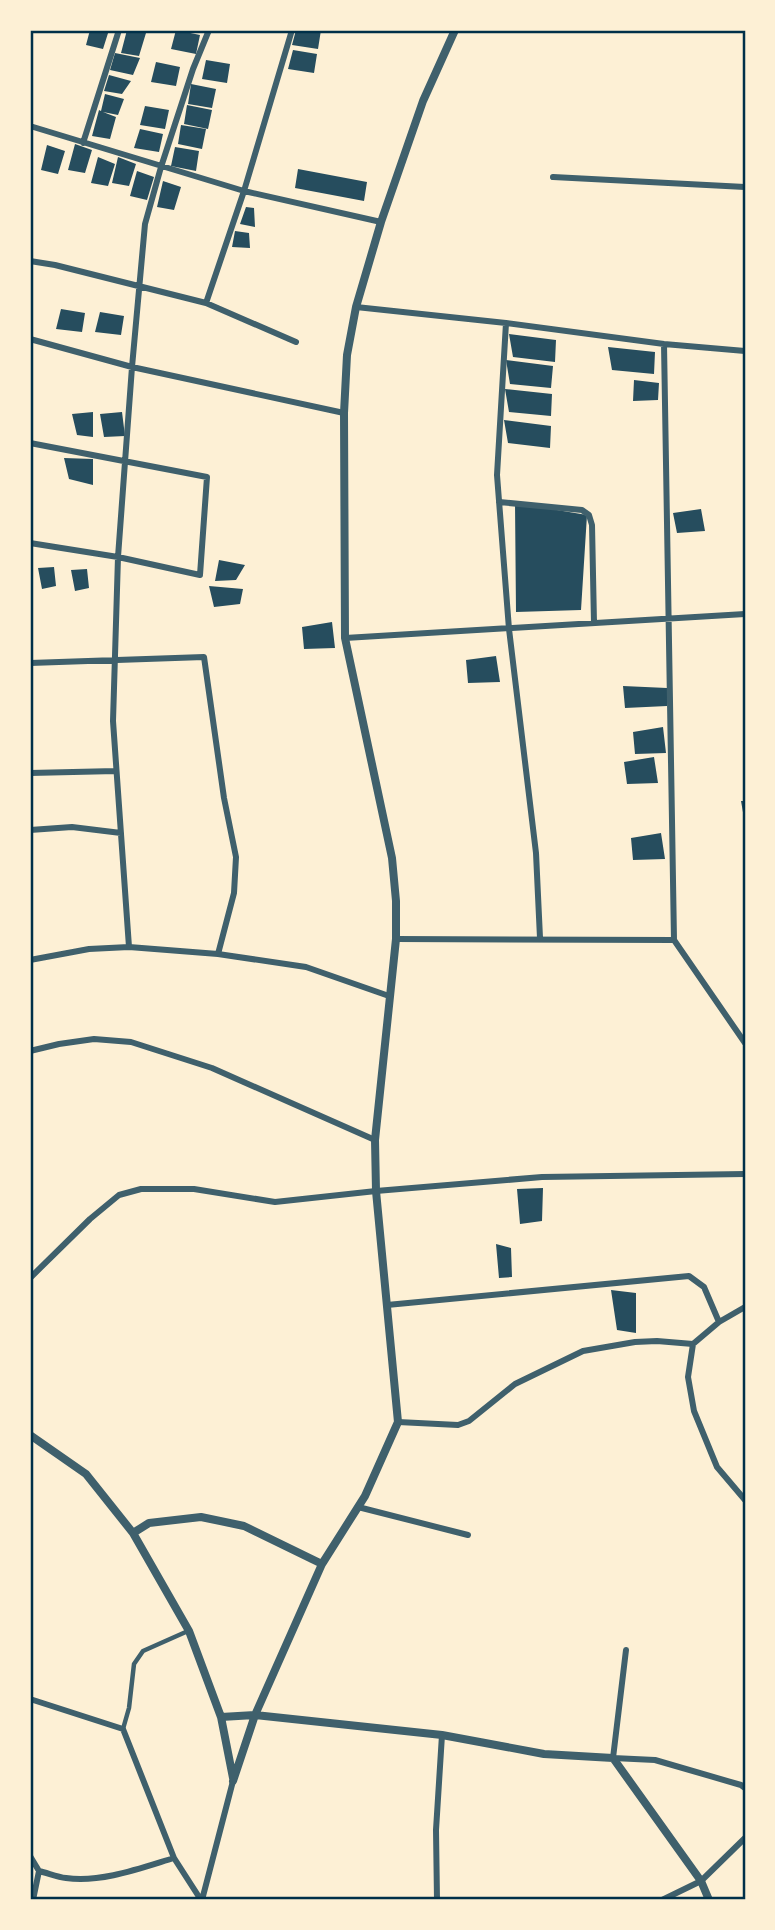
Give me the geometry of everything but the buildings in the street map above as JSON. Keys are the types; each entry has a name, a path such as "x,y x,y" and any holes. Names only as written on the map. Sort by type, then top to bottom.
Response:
{"street":[{"path":"83,143 119,30"},
{"path":"129,947 113,721 118,557 139,285 145,225 193,69 209,30"},
{"path":"206,303 244,191 292,30"},
{"path":"201,1900 233,1782 255,1716 322,1564 365,1496 398,1422 376,1191 375,1140 396,939 396,901 392,858 345,638 344,412 347,355 356,307 381,222 423,101 455,30"},
{"path":"30,126 244,191 381,222"},
{"path":"553,177 745,187"},
{"path":"30,261 206,303 296,342"},
{"path":"356,307 664,344 745,351"},
{"path":"506,323 497,475 509,629 536,853 540,938"},
{"path":"30,339 132,367 344,412"},
{"path":"664,344 674,940 745,1043"},
{"path":"30,443 207,477 200,575 118,557 30,543"},
{"path":"499,502 582,510 589,515 592,525 594,623"},
{"path":"345,638 745,614"},
{"path":"30,663 204,657 236,857 234,893 218,954"},
{"path":"30,773 116,771"},
{"path":"30,830 72,827 121,833"},
{"path":"396,939 674,940"},
{"path":"30,960 89,949 129,947 218,954 306,967 389,996"},
{"path":"30,1051 94,1039 131,1042 212,1068 375,1140"},
{"path":"30,1278 81,1227 119,1195 141,1189 194,1189 275,1202 542,1177 745,1174"},
{"path":"387,1306 689,1276 704,1287 719,1322"},
{"path":"745,1307 719,1322 693,1344 688,1377 694,1412 717,1467 745,1500"},
{"path":"398,1422 458,1425 469,1420 515,1384 583,1351 635,1342 693,1344"},
{"path":"30,1436 86,1474 133,1533 189,1631 221,1717 233,1782"},
{"path":"358,1507 468,1535"},
{"path":"133,1533 149,1523 201,1517 244,1526 322,1564"},
{"path":"189,1631 143,1651 134,1664 129,1708 123,1729 174,1858 201,1900"},
{"path":"626,1650 613,1758 701,1881 709,1900"},
{"path":"30,1699 123,1729"},
{"path":"221,1717 255,1716 442,1735 544,1754 655,1760 743,1787 745,1778"},
{"path":"437,1900 436,1830 442,1735"},
{"path":"662,1900 701,1881 745,1838"},
{"path":"30,1856 39,1871 33,1900"},
{"path":"39,1871 64,1878 83,1879 130,1872 174,1858"},
{"path":"680,1900 683,1891"}]}
